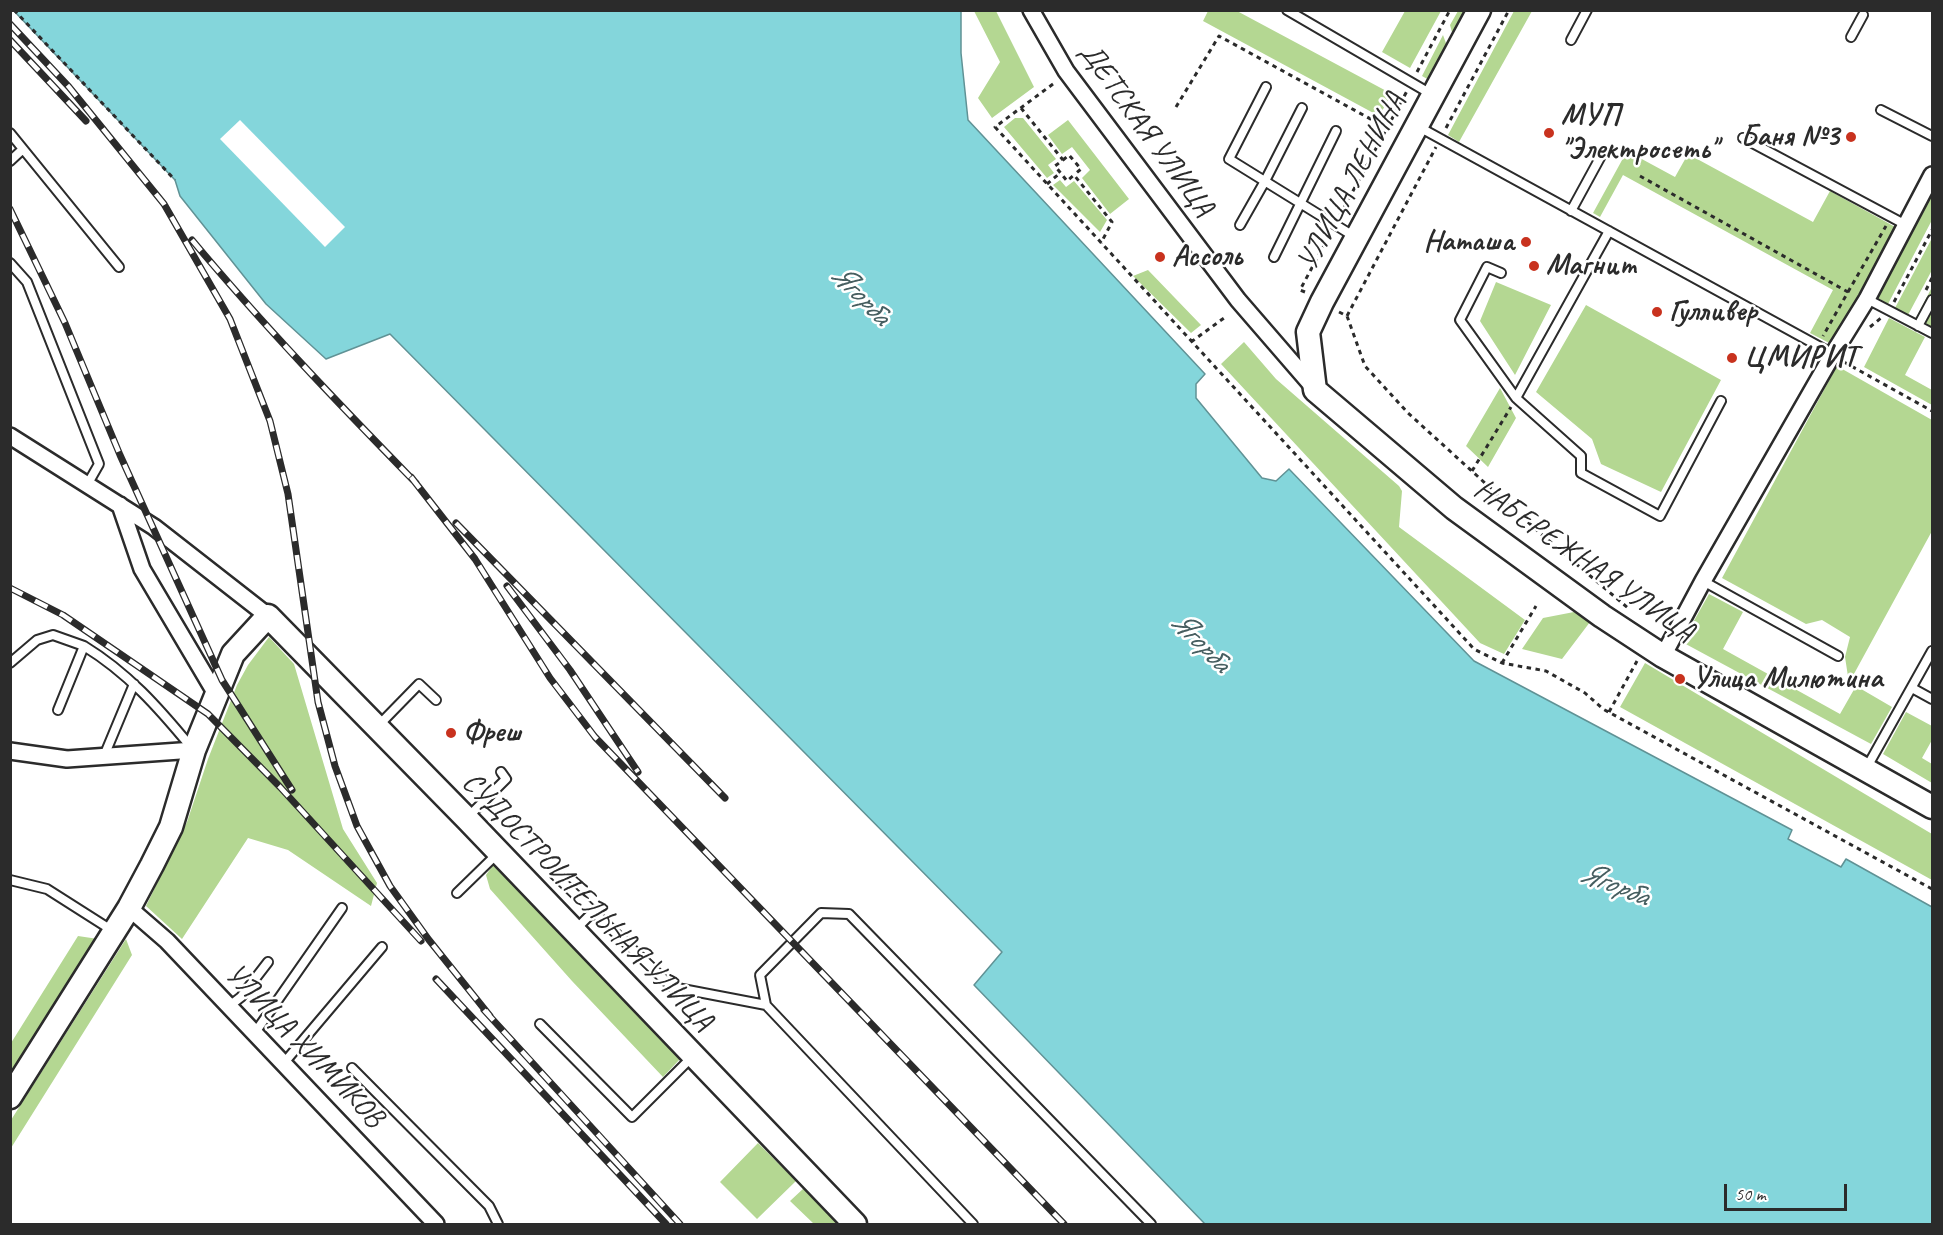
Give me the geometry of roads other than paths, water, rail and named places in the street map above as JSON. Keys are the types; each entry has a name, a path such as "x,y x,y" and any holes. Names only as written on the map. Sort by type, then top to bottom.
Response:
{"main road":[{"name":"УЛИЦА ЛЕНИНА","path":"1315,390 1308,332 1479,10"},
{"name":"НАБЕРЕЖНАЯ УЛИЦА","path":"1315,390 1454,508 1531,566 1662,656 1932,807"},
{"path":"10,1097 129,908 171,827 194,750 233,654 268,616"},
{"name":"СУДОСТРОИТЕЛЬНАЯ УЛИЦА","path":"268,616 499,852 855,1224"}],"street":[{"name":"ДЕТСКАЯ УЛИЦА","path":"1031,10 1080,90 1238,300 1315,390"},
{"path":"1662,656 1833,354 1867,299 1932,175"},
{"name":"СУДОСТРОИТЕЛЬНАЯ УЛИЦА","path":"10,436 154,527 268,616"},
{"path":"120,505 142,569 216,694"},
{"path":"18,752 67,759 194,750"},
{"name":"УЛИЦА ХИМИКОВ","path":"129,908 167,941 436,1224"}],"lane":[{"path":"1287,10 1433,95"},
{"path":"1571,40 1587,10"},
{"path":"1851,37 1863,15"},
{"path":"1266,87 1229,159 1356,238"},
{"path":"1240,225 1302,108"},
{"path":"1881,110 1932,136"},
{"path":"1416,126 1833,354"},
{"path":"1274,257 1336,131"},
{"path":"10,133 119,267"},
{"path":"1743,138 1906,225"},
{"path":"10,161 23,149"},
{"path":"1571,211 1601,156"},
{"path":"1516,398 1609,231"},
{"path":"10,263 27,282 99,464 87,484"},
{"path":"1501,273 1487,267 1460,320 1516,398 1581,456 1581,473 1660,516 1721,401"},
{"path":"1867,299 1932,333"},
{"path":"1918,326 1932,300"},
{"path":"1703,581 1838,656"},
{"path":"10,663 37,640 52,635 84,646 110,662 152,700 194,750"},
{"path":"58,710 84,646"},
{"path":"1866,769 1932,651"},
{"path":"104,756 134,684"},
{"path":"377,727 418,684 436,700"},
{"path":"1912,688 1932,699"},
{"path":"10,760 18,752"},
{"path":"467,819 506,780 501,772"},
{"path":"457,893 499,852"},
{"path":"555,875 672,987 766,1005"},
{"path":"10,880 47,889 114,932"},
{"path":"254,1034 342,908"},
{"path":"574,931 593,912"},
{"path":"973,1224 766,1005 760,975 821,913 849,914 1151,1224"},
{"path":"283,1064 382,947"},
{"path":"228,1007 241,997 268,962"},
{"path":"540,1024 632,1117 693,1056"},
{"path":"352,1068 489,1206 498,1224"}],"water":[{"name":"Ягорба","path":"14,11 961,11 961,53 968,120 1205,374 1196,384 1196,398 1262,478 1276,481 1289,469 1474,661 1792,830 1788,839 1841,867 1846,859 1932,907 1932,1224 1205,1224 974,985 1002,952 390,334 326,359 266,304 180,196 175,180"}],"railway":[{"path":"10,24 69,87 164,204 230,319 270,421 288,494 318,702 335,766 357,826 390,886 429,940 490,1016"},
{"path":"10,40 86,121"},
{"path":"10,209 65,323 120,455 222,680 292,790"},
{"path":"192,240 330,394 416,483"},
{"path":"411,477 475,559 550,678 595,737 1064,1224"},
{"path":"456,523 725,798"},
{"path":"507,586 570,670 638,772"},
{"path":"10,588 63,615 208,714 280,787 421,941"},
{"path":"436,979 666,1224"},
{"path":"484,1010 680,1224"}],"place":[{"name":"МУП \"Электросеть\"","path":"1549,133"},
{"name":"Баня №3","path":"1851,137"},
{"name":"Наташа","path":"1526,242"},
{"name":"Ассоль","path":"1160,257"},
{"name":"Магнит","path":"1534,266"},
{"name":"Гулливер","path":"1657,312"},
{"name":"ЦМИРИТ","path":"1732,358"},
{"name":"Улица Милютина","path":"1680,679"},
{"name":"Фреш","path":"451,733"}]}
